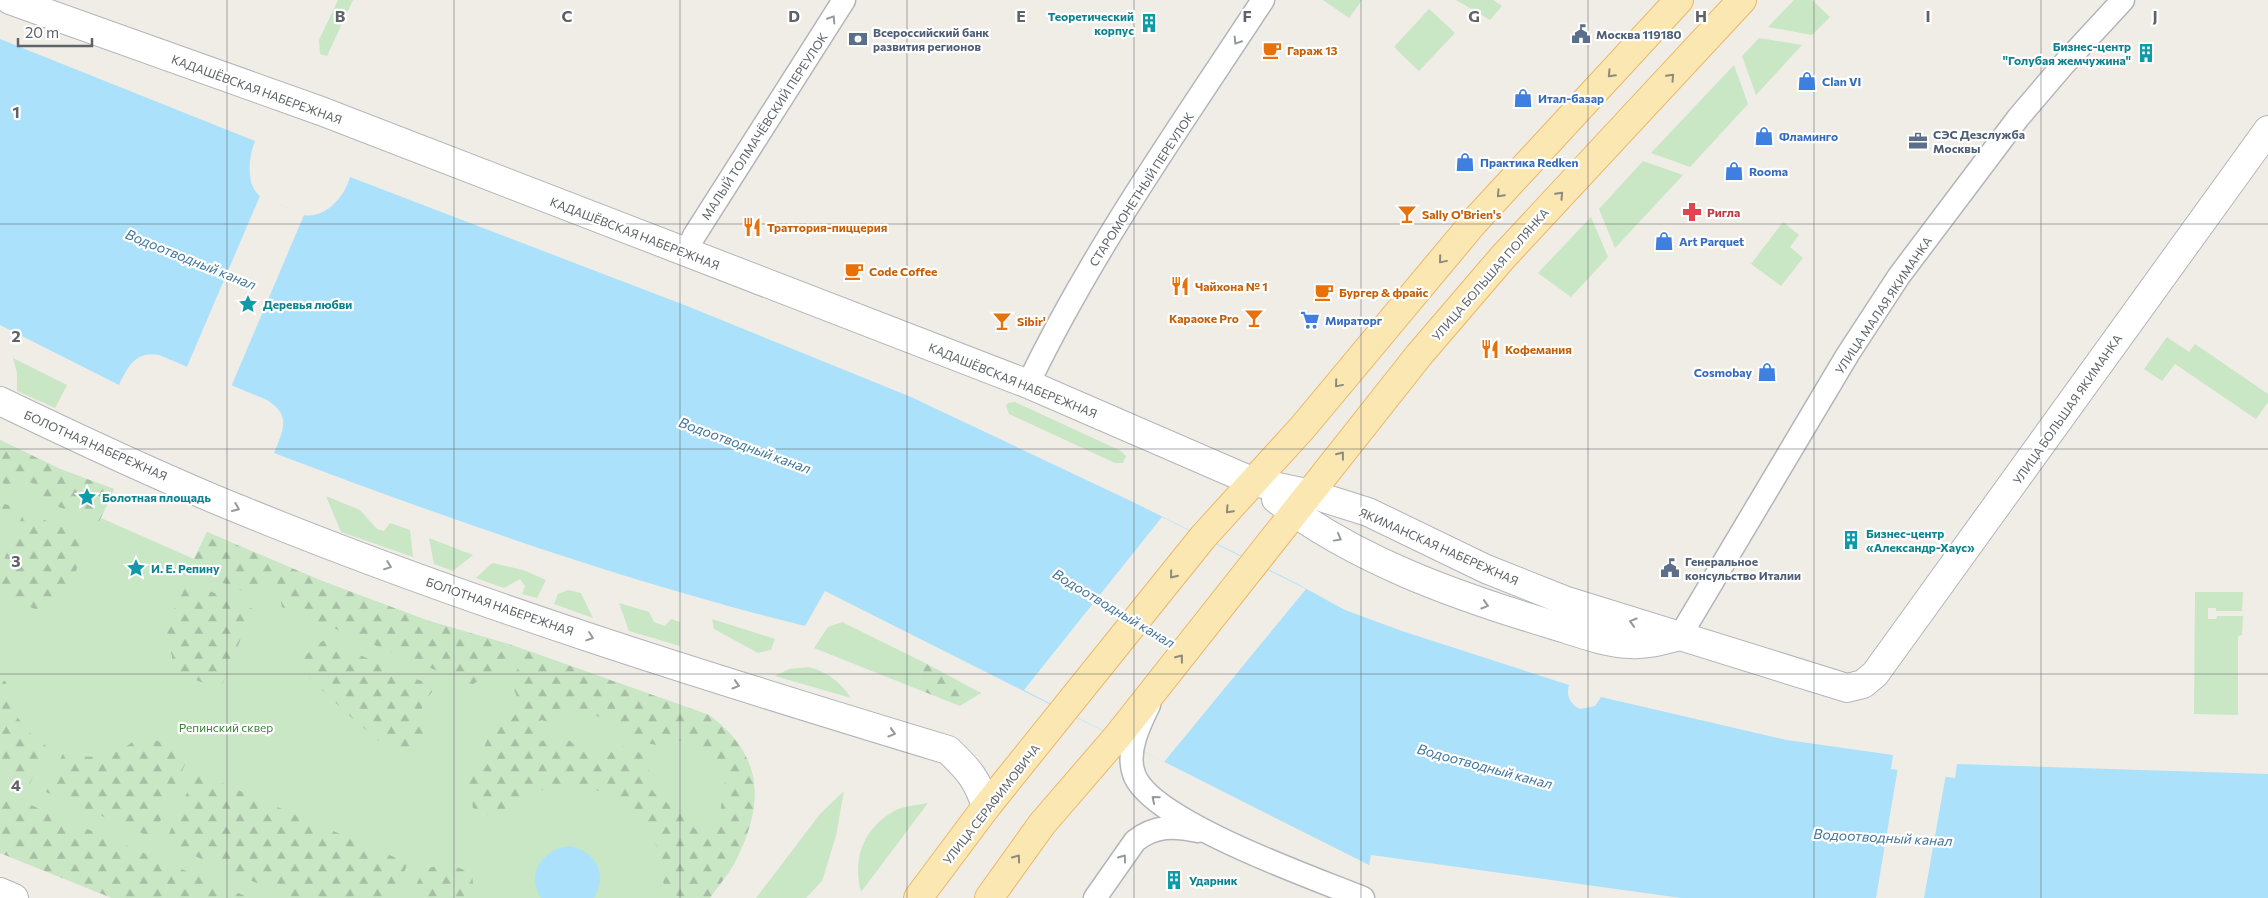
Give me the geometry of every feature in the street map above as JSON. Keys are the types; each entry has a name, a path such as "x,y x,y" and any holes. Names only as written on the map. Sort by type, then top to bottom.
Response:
{"main road":[{"path":"1254,482 1474,222 1680,0"},
{"name":"УЛИЦА БОЛЬШАЯ ПОЛЯНКА","path":"1125,741 1158,687 1419,356 1503,257 1742,0"},
{"name":"УЛИЦА СЕРАФИМОВИЧА","path":"918,898 986,807 1204,537 1254,482"},
{"path":"989,898 1042,824 1125,741"}],"street":[{"name":"КАДАШЁВСКАЯ НАБЕРЕЖНАЯ","path":"10,0 321,111 1028,384 1135,429 1303,504"},
{"name":"МАЛЫЙ ТОЛМАЧЁВСКИЙ ПЕРЕУЛОК","path":"686,253 694,236 844,0"},
{"name":"СТАРОМОНЕТНЫЙ ПЕРЕУЛОК","path":"1028,384 1070,302 1144,182 1264,0"},
{"name":"УЛИЦА МАЛАЯ ЯКИМАНКА","path":"1680,636 1848,354 1898,276 2018,118 2064,64 2123,0"},
{"name":"УЛИЦА БОЛЬШАЯ ЯКИМАНКА","path":"1863,684 1875,674 2001,502 2268,130"},
{"name":"БОЛОТНАЯ НАБЕРЕЖНАЯ","path":"0,401 97,448 241,510 462,594 690,670 948,750 969,770 980,787 986,807"},
{"path":"1303,504 1419,580 1471,600 1582,634 1629,644 1651,643 1680,636"},
{"name":"ЯКИМАНСКАЯ НАБЕРЕЖНАЯ","path":"1303,504 1368,512 1477,566 1555,596 1836,686 1847,688 1863,684"},
{"path":"1125,741 1138,783 1170,810 1211,834 1363,898"},
{"path":"1095,898 1135,841 1144,834 1167,826 1211,834"},
{"path":"0,892 14,898"}],"green space":[{"path":"338,0 353,0 327,56 320,54 319,40"},
{"path":"1323,0 1362,0 1349,18"},
{"path":"1456,0 1493,0 1502,6 1490,20"},
{"path":"1794,0 1812,0 1830,17 1812,35 1768,27"},
{"path":"1429,9 1455,33 1419,71 1394,47"},
{"path":"1759,38 1802,45 1756,95 1742,56"},
{"path":"1734,65 1748,104 1690,167 1651,153"},
{"path":"1643,161 1683,175 1615,248 1599,209"},
{"path":"1591,217 1608,257 1571,297 1538,273"},
{"path":"1783,222 1799,235 1790,247 1803,258 1781,286 1751,264"},
{"path":"2167,337 2189,352 2195,344 2268,394 2268,402 2256,419 2175,364 2162,381 2144,369"},
{"path":"13,358 67,385 55,408 17,391 17,373"},
{"path":"1015,402 1121,451 1126,456 1123,463 1115,463 1009,414 1006,406 1008,403"},
{"name":"Репинский сквер","path":"0,440 60,469 114,489 101,518 194,559 207,532 322,581 429,621 512,645 709,715 727,730 740,746 749,763 754,781 752,818 736,860 710,898 112,898 0,853"},
{"path":"0,440 60,469 114,489 99,522 43,501 41,490 33,483 25,482 14,488 0,482"},
{"path":"326,496 360,510 377,529 384,531 390,523 410,530 413,557 341,532"},
{"path":"0,502 13,507 0,536"},
{"path":"24,512 90,538 65,596 48,602 37,610 0,594 0,569"},
{"path":"207,532 322,581 429,621 512,645 498,677 484,677 472,685 282,607 277,595 268,588 257,587 245,592 189,569"},
{"path":"429,538 473,555 453,571 434,564"},
{"path":"492,563 523,570 546,580 537,598 522,594 525,586 520,579 504,588 476,578"},
{"path":"188,582 253,609 220,690 172,670 172,656 164,629"},
{"path":"568,590 581,593 593,618 554,604 558,594"},
{"path":"2195,592 2243,592 2242,611 2216,611 2216,608 2208,608 2208,619 2216,619 2217,616 2243,616 2242,635 2238,636 2238,715 2194,714"},
{"path":"619,603 649,612 654,622 665,626 671,619 680,622 680,646 629,631"},
{"path":"712,619 775,639 771,650 758,653 714,629"},
{"path":"842,622 925,663 917,689 814,648 828,627"},
{"path":"324,640 431,685 432,692 422,705 423,743 414,750 403,754 394,751 351,717 301,669 306,656"},
{"path":"525,650 709,715 727,730 740,746 749,763 754,781 754,799 752,818 736,860 710,898 681,898 664,889 657,846 651,833 641,817 627,804 611,795 593,789 555,788 537,792 520,799 510,805 496,818 473,808 471,795 466,790 492,729 507,724 516,713 517,699 511,685","holes":["571,706 625,727 639,739 651,744 657,745 682,740 695,742 718,763 725,781 720,814 714,826 695,829 680,810 657,796 649,781 647,762 644,756 636,751 623,746 612,751 601,766 565,737 541,741 535,737 531,724 542,720 555,725 565,708"]},
{"path":"925,663 981,693 960,706 917,689"},
{"path":"809,667 833,678 851,698 775,676 789,669"},
{"path":"0,679 6,682 7,692 18,719 46,746 30,784 0,771"},
{"path":"142,734 189,755 153,838 46,792 63,753 85,757 105,755 124,748"},
{"path":"196,772 408,863 393,898 291,898 165,843"},
{"path":"844,791 836,836 822,881 806,898 756,898 820,814"},
{"path":"0,792 250,898 112,898 0,853"},
{"path":"928,803 861,892 858,868 859,857 862,846 874,827 883,818 898,809"},
{"path":"441,861 472,873 474,898 410,898 424,869 437,866"}],"water":[{"name":"Водоотводный канал","path":"0,39 255,141 251,154 250,177 255,191 265,199 298,213 311,215 327,210 344,192 350,177 687,306 911,397 1133,502 1294,582 1345,610 1402,631 1569,685 1568,693 1570,699 1580,709 1595,706 1601,697 1787,740 1893,755 1891,769 1955,778 1957,764 2268,774 2268,898 1681,898 1371,855 1369,865 825,591 805,626 603,569 405,502 274,453 282,430 283,418 275,406 267,400 159,355 151,354 144,355 134,361 119,385 0,325"},
{"path":"570,846 587,853 597,865 600,881 594,898 541,898 535,880 536,871 540,863 552,851"}],"pier":[{"path":"260,196 304,215 231,387 186,369"},
{"path":"1162,517 1306,589 1164,762 1024,690"},
{"path":"1898,767 1946,774 1924,898 1876,898"}],"place":[{"name":"Теоретический корпус","path":"1149,23"},
{"name":"Москва 119180","path":"1581,34"},
{"name":"Всероссийский банк развития регионов","path":"858,39"},
{"name":"Гараж 13","path":"1272,50"},
{"name":"Бизнес-центр \"Голубая жемчужина\"","path":"2146,53"},
{"name":"Clan VI","path":"1807,81"},
{"name":"Итал-базар","path":"1523,98"},
{"name":"Фламинго","path":"1764,136"},
{"name":"СЭС Дезслужба Москвы","path":"1918,141"},
{"name":"Практика Redken","path":"1465,162"},
{"name":"Rooma","path":"1734,171"},
{"name":"Ригла","path":"1692,212"},
{"name":"Sally O'Brien's","path":"1407,214"},
{"name":"Траттория-пиццерия","path":"752,227"},
{"name":"Art Parquet","path":"1664,241"},
{"name":"Code Coffee","path":"854,271"},
{"name":"Чайхона № 1","path":"1180,286"},
{"name":"Бургер & фрайс","path":"1324,292"},
{"name":"Деревья любви","path":"248,304"},
{"name":"Караоке Pro","path":"1254,318"},
{"name":"Мираторг","path":"1310,320"},
{"name":"Sibir'","path":"1002,321"},
{"name":"Кофемания","path":"1490,349"},
{"name":"Cosmobay","path":"1767,372"},
{"name":"Болотная площадь","path":"87,497"},
{"name":"Бизнес-центр «Александр-Хаус»","path":"1851,540"},
{"name":"И. Е. Репину","path":"136,568"},
{"name":"Генеральное консульство Италии","path":"1670,568"},
{"name":"Ударник","path":"1174,880"}]}
